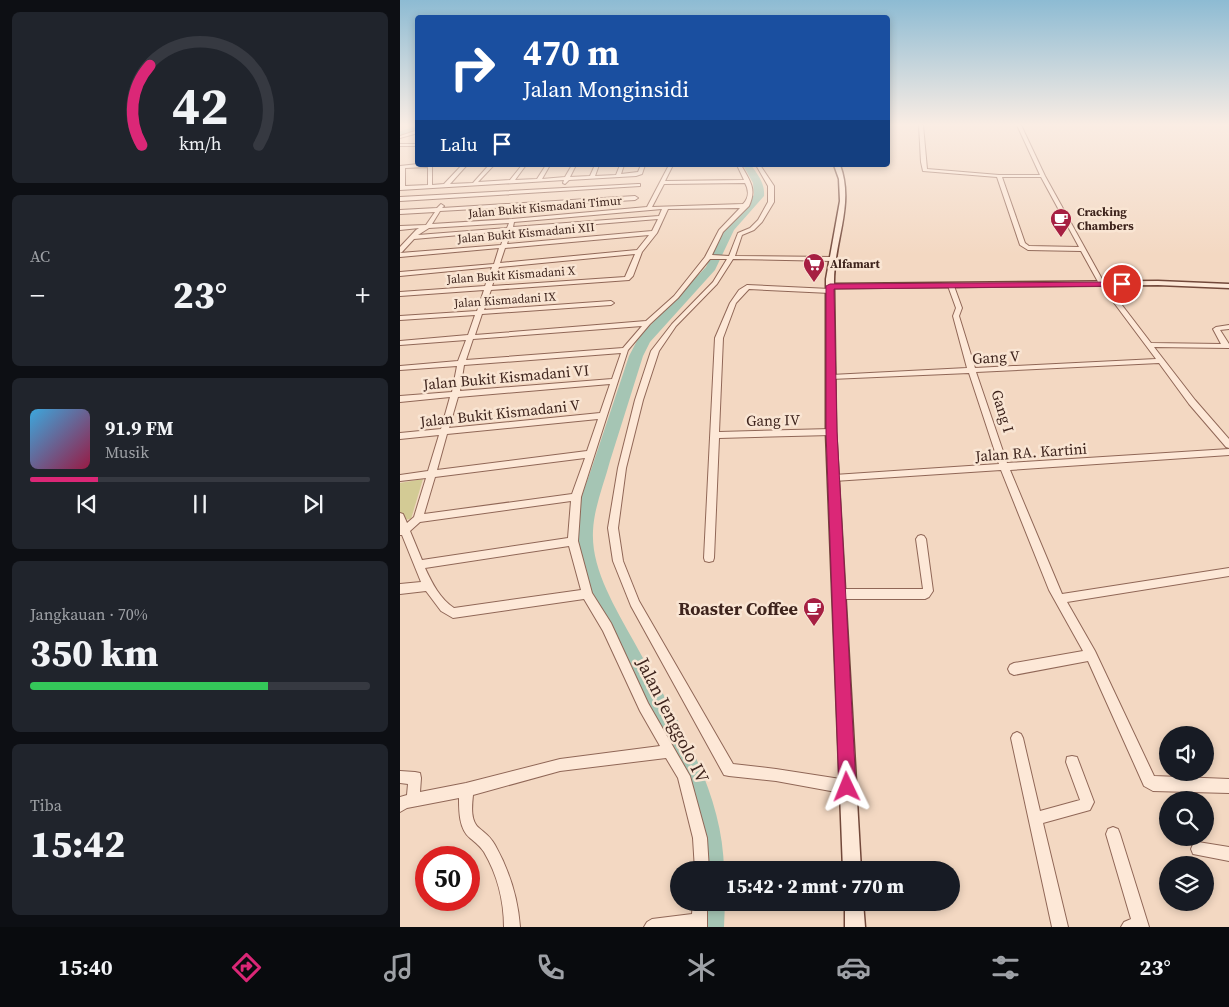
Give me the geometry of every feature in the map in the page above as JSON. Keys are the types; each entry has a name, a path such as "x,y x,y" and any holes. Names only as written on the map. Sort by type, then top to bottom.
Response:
{"main road":[{"path":"838,168 842,179 843,201 830,289 831,432 851,861"},
{"path":"830,289 1158,283 1229,286"},
{"path":"854,911 855,927"}],"street":[{"path":"402,168 401,188 636,175 640,173 642,168"},
{"path":"430,187 431,168"},
{"path":"445,186 462,168"},
{"path":"477,184 489,168"},
{"path":"477,184 493,168"},
{"path":"511,182 522,168"},
{"path":"538,181 546,168"},
{"path":"555,217 566,179 572,168"},
{"path":"592,178 596,168"},
{"path":"618,176 621,168"},
{"path":"650,208 670,168"},
{"path":"400,517 402,531 419,565 438,602 447,611 453,613 587,594 573,541 576,498 625,350 711,257 721,231 746,206 752,193 741,168"},
{"path":"760,168 771,186 771,202 760,222 740,234 729,258 709,290 674,325 655,351 639,400 622,468 613,528 618,561 635,603 729,770 776,775 847,787"},
{"path":"924,168 963,174 1044,176"},
{"path":"1040,168 1104,285 1192,402 1229,445"},
{"path":"999,176 1023,246 1034,249 1083,249"},
{"path":"663,183 747,181"},
{"path":"400,251 413,237 427,227 455,185"},
{"path":"400,199 638,186"},
{"path":"400,212 635,198"},
{"name":"Jalan Bukit Kismadani Timur","path":"427,227 511,225 555,217 650,208 746,206"},
{"path":"400,274 639,252 654,233 666,207"},
{"path":"413,237 511,225 662,217"},
{"path":"418,518 455,396 461,364 511,225"},
{"path":"400,228 427,227"},
{"name":"Jalan Bukit Kismadani XII","path":"400,254 503,247 654,233"},
{"name":"Jalan Bukit Kismadani X","path":"400,294 623,280 630,276 639,252"},
{"path":"711,257 833,259"},
{"name":"Gang I","path":"951,286 960,308 956,316 1004,468 1059,599 1091,655 1151,784 1229,786"},
{"path":"709,558 719,338 728,313 741,292 750,287 830,289"},
{"name":"Jalan Kismadani IX","path":"400,318 611,304"},
{"path":"400,343 648,323"},
{"path":"1228,346 1216,329 1229,327"},
{"path":"1151,345 1228,346"},
{"path":"400,368 625,350"},
{"name":"Gang V","path":"831,378 1162,361"},
{"name":"Jalan Bukit Kismadani VI","path":"400,399 455,396 614,381"},
{"name":"Jalan Bukit Kismadani V","path":"400,436 602,416"},
{"name":"Gang IV","path":"715,435 831,432"},
{"name":"Jalan RA. Kartini","path":"834,478 1229,452"},
{"path":"400,478 589,454"},
{"path":"402,531 418,518 576,498"},
{"path":"839,594 925,594 928,591 921,539"},
{"path":"419,565 573,541"},
{"path":"1059,599 1229,572"},
{"path":"400,589 430,586"},
{"name":"Jalan Jenggolo IV","path":"587,594 607,627 644,707 684,776 700,838 701,861"},
{"path":"1014,668 1091,655"},
{"path":"1017,738 1060,927"},
{"path":"400,805 413,800 466,790 560,765 669,751"},
{"path":"1035,820 1084,805 1087,802 1072,762"},
{"path":"400,778 415,778 413,800"},
{"path":"466,790 468,819 474,832 482,838 500,874 510,901 512,927"},
{"path":"1113,834 1141,927 1128,927"},
{"path":"1198,849 1229,854"},
{"path":"652,927 699,924 700,911"}],"shaded area":[{"path":"423,479 411,519 403,520 400,513 400,483"}],"waterway":[{"path":"711,861 711,847 698,796 679,748 609,616 586,560 584,531 589,503 636,356 644,340 701,281 711,268 729,229 759,196 758,183 749,168"},
{"path":"710,927 711,911"}],"place":[{"name":"Cracking Chambers","path":"1061,238"},
{"name":"Alfamart","path":"814,283"},
{"name":"Roaster Coffee","path":"814,627"}],"route":[{"path":"847,787 842,639 831,432 830,286 1122,284"}]}
